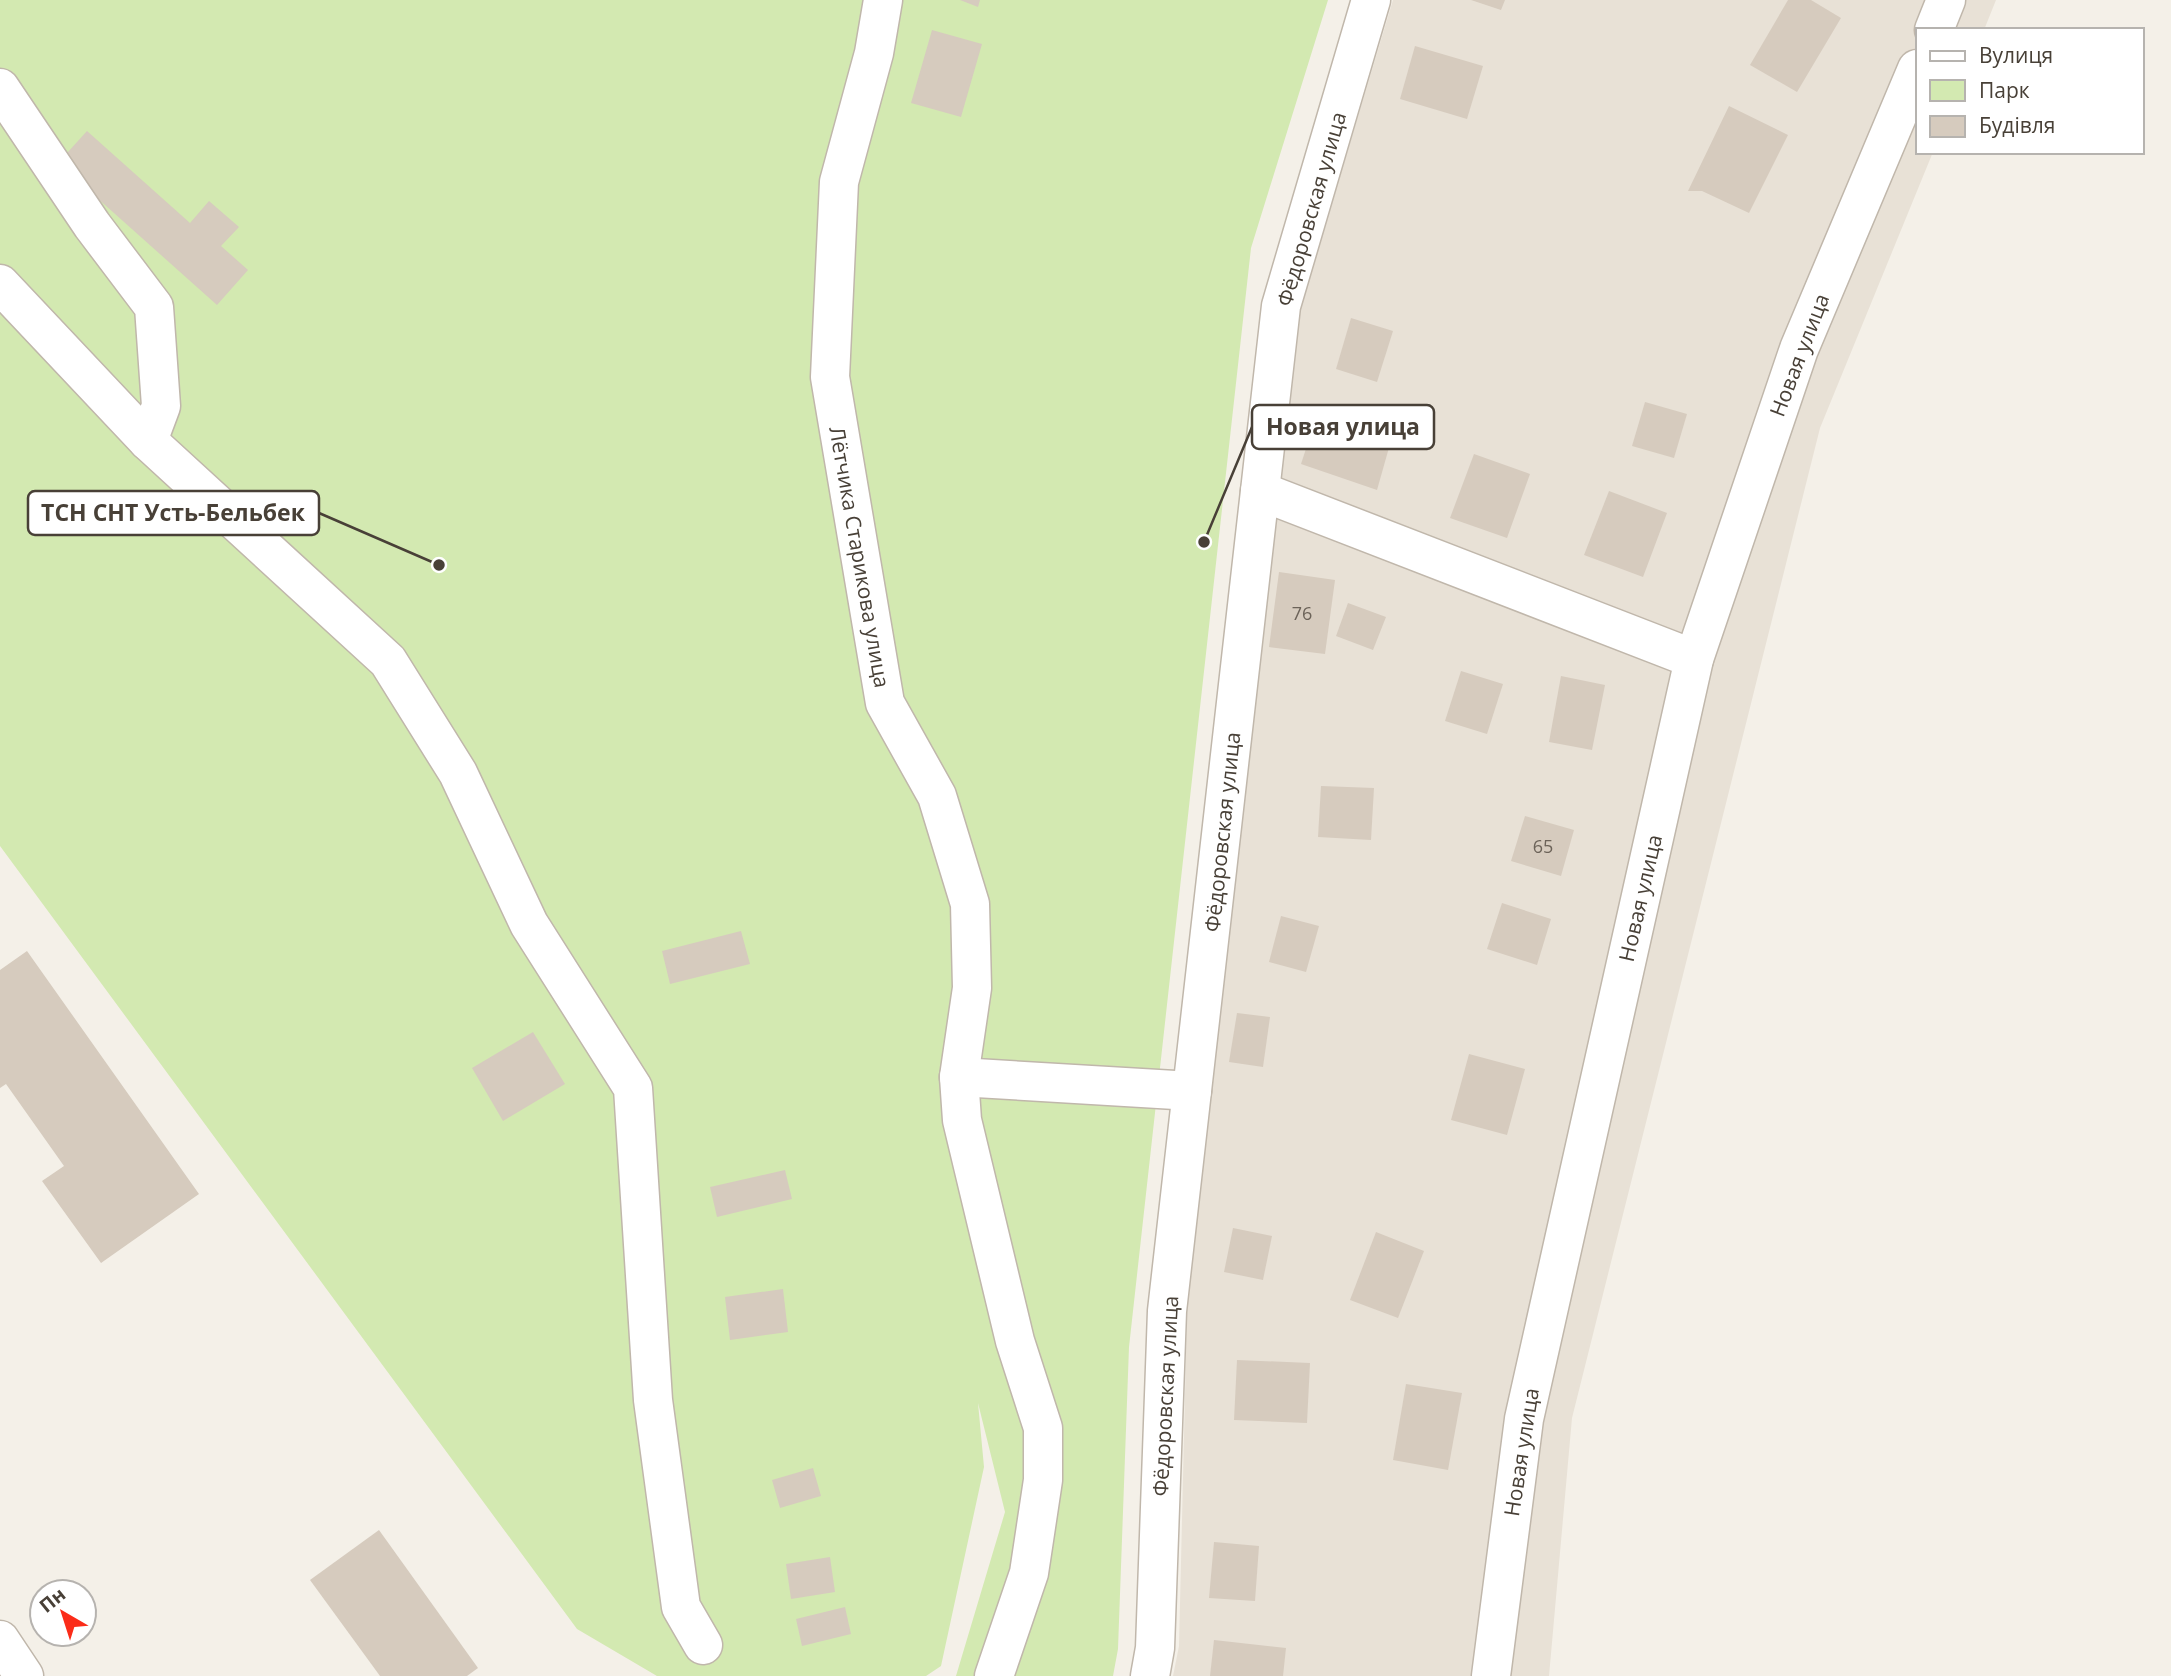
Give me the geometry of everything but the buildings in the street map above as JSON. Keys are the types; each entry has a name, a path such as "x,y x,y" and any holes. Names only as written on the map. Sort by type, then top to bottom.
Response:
{"street":[{"name":"Лётчика Старикова улица","path":"883,0 874,53 839,182 830,377 885,703 937,796 970,904 972,988 959,1077 962,1120 1015,1341 1043,1429 1043,1480 1029,1573 994,1676"},
{"name":"Фёдоровская улица","path":"1150,1676 1155,1648 1167,1311 1281,306 1371,0"},
{"path":"1935,28 1946,0"},
{"name":"Новая улица","path":"1491,1676 1524,1419 1694,659 1799,349 1916,71"},
{"path":"0,88 92,225 155,307 160,406 148,442"},
{"path":"0,284 148,442 388,661 458,772 529,924 633,1088 653,1400 681,1606 703,1645"},
{"path":"1260,491 1694,659"},
{"path":"959,1077 1192,1091"},
{"path":"0,1640 23,1676"}],"shaded area":[{"path":"1393,0 1996,0 1985,28 1916,28 1916,154 1932,154 1820,428 1572,1418 1549,1676 1173,1676 1179,1646 1187,1311 1301,306"}],"green space":[{"path":"0,0 1328,0 1251,248 1129,1347 1118,1649 1113,1676 956,1676 1005,1512 978,1403 984,1467 941,1666 926,1676 657,1676 577,1629 0,846"}],"place":[{"name":"Новая улица","path":"1204,542"},
{"name":"ТСН СНТ Усть-Бельбек","path":"439,565"}]}
